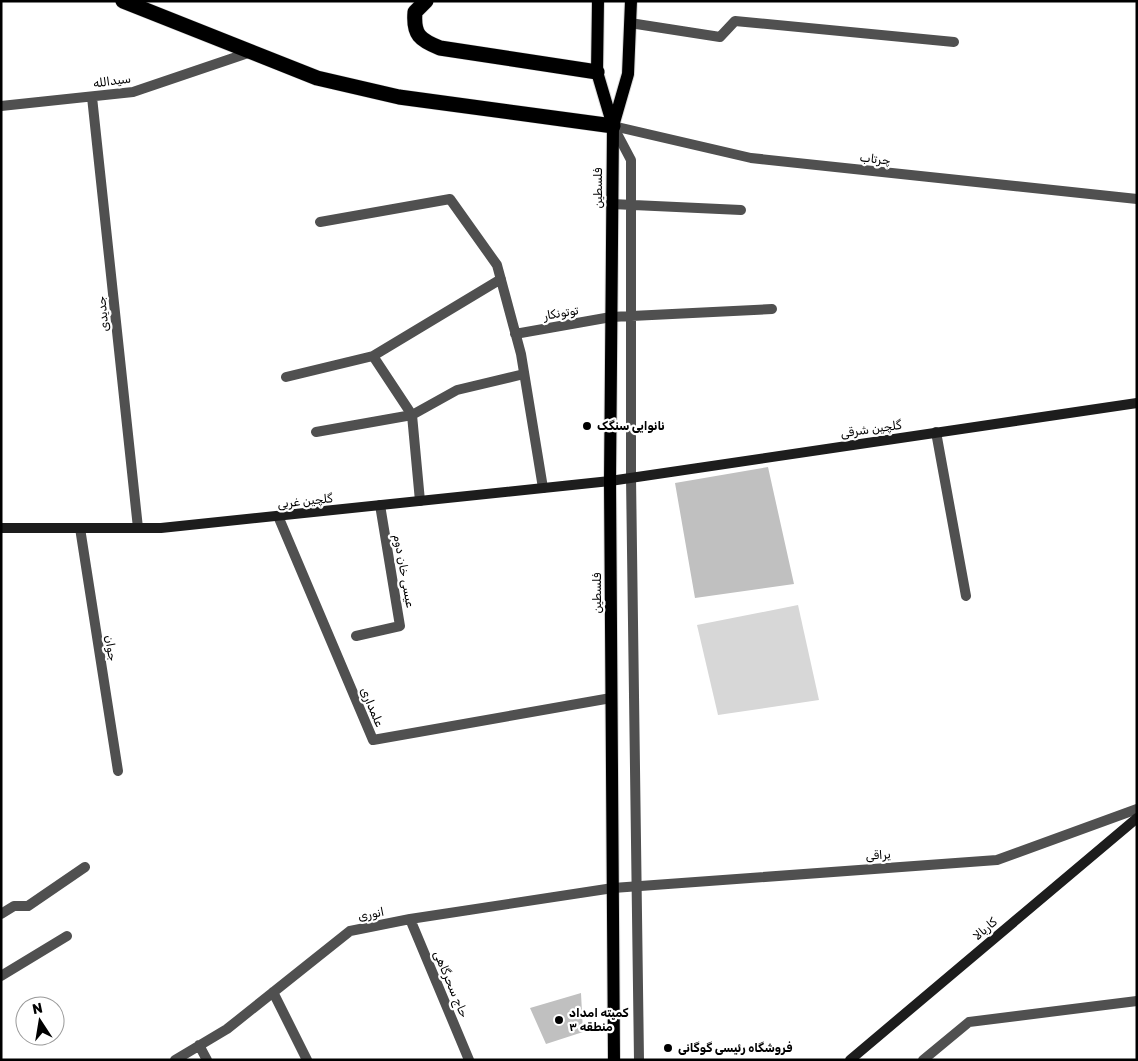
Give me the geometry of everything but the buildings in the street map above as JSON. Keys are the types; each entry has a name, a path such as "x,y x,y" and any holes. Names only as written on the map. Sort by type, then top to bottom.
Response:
{"highway":[{"path":"123,1 317,78 399,97 613,126"},
{"path":"426,1 415,12 414,27 423,41 440,48 597,72"}],"main road":[{"path":"598,1 597,72 613,126"},
{"path":"613,126 628,74 631,1"},
{"name":"فلسطین","path":"613,126 610,481 614,1060"}],"street":[{"path":"630,23 720,37 734,21 954,42"},
{"name":"سیدالله","path":"1,106 133,92 250,52"},
{"name":"جدیدی","path":"92,96 138,528"},
{"path":"613,126 632,160 631,477 639,1060"},
{"name":"چرتاب","path":"613,126 751,158 1137,199"},
{"path":"320,222 450,198 497,265 516,334 543,488"},
{"path":"612,204 741,210"},
{"path":"286,377 373,356 500,278"},
{"name":"توتونکار","path":"516,334 611,317 772,309"},
{"path":"373,356 412,415 420,501"},
{"path":"316,432 412,415 457,390 524,374"},
{"name":"گلچین شرقی","path":"610,481 1137,403"},
{"path":"936,432 966,596"},
{"name":"گلچین غربی","path":"1,528 161,528 610,481"},
{"name":"عیسی خان دوم","path":"356,636 400,626 380,505"},
{"name":"علمداری","path":"278,516 372,740 611,698"},
{"name":"جوان","path":"80,528 118,771"},
{"name":"یراقی","path":"613,888 638,884 997,860 1137,808"},
{"name":"کاربالا","path":"850,1060 1137,818"},
{"path":"1,914 14,906 28,906 85,867"},
{"name":"انوری","path":"175,1060 227,1029 350,931 410,919 613,888"},
{"name":"حاج سحرگاهی","path":"410,919 469,1060"},
{"path":"1,976 66,936"},
{"path":"273,992 307,1060"},
{"path":"923,1060 969,1022 1137,1001"},
{"path":"199,1046 207,1060"}],"shaded area":[{"path":"798,605 819,700 718,715 697,625"}],"place":[{"name":"نانوایی سنگک","path":"587,426"},
{"name":"کمیته امداد منطقه ۳","path":"559,1020"},
{"name":"فروشگاه رئیسی گوگانی","path":"668,1048"}]}
